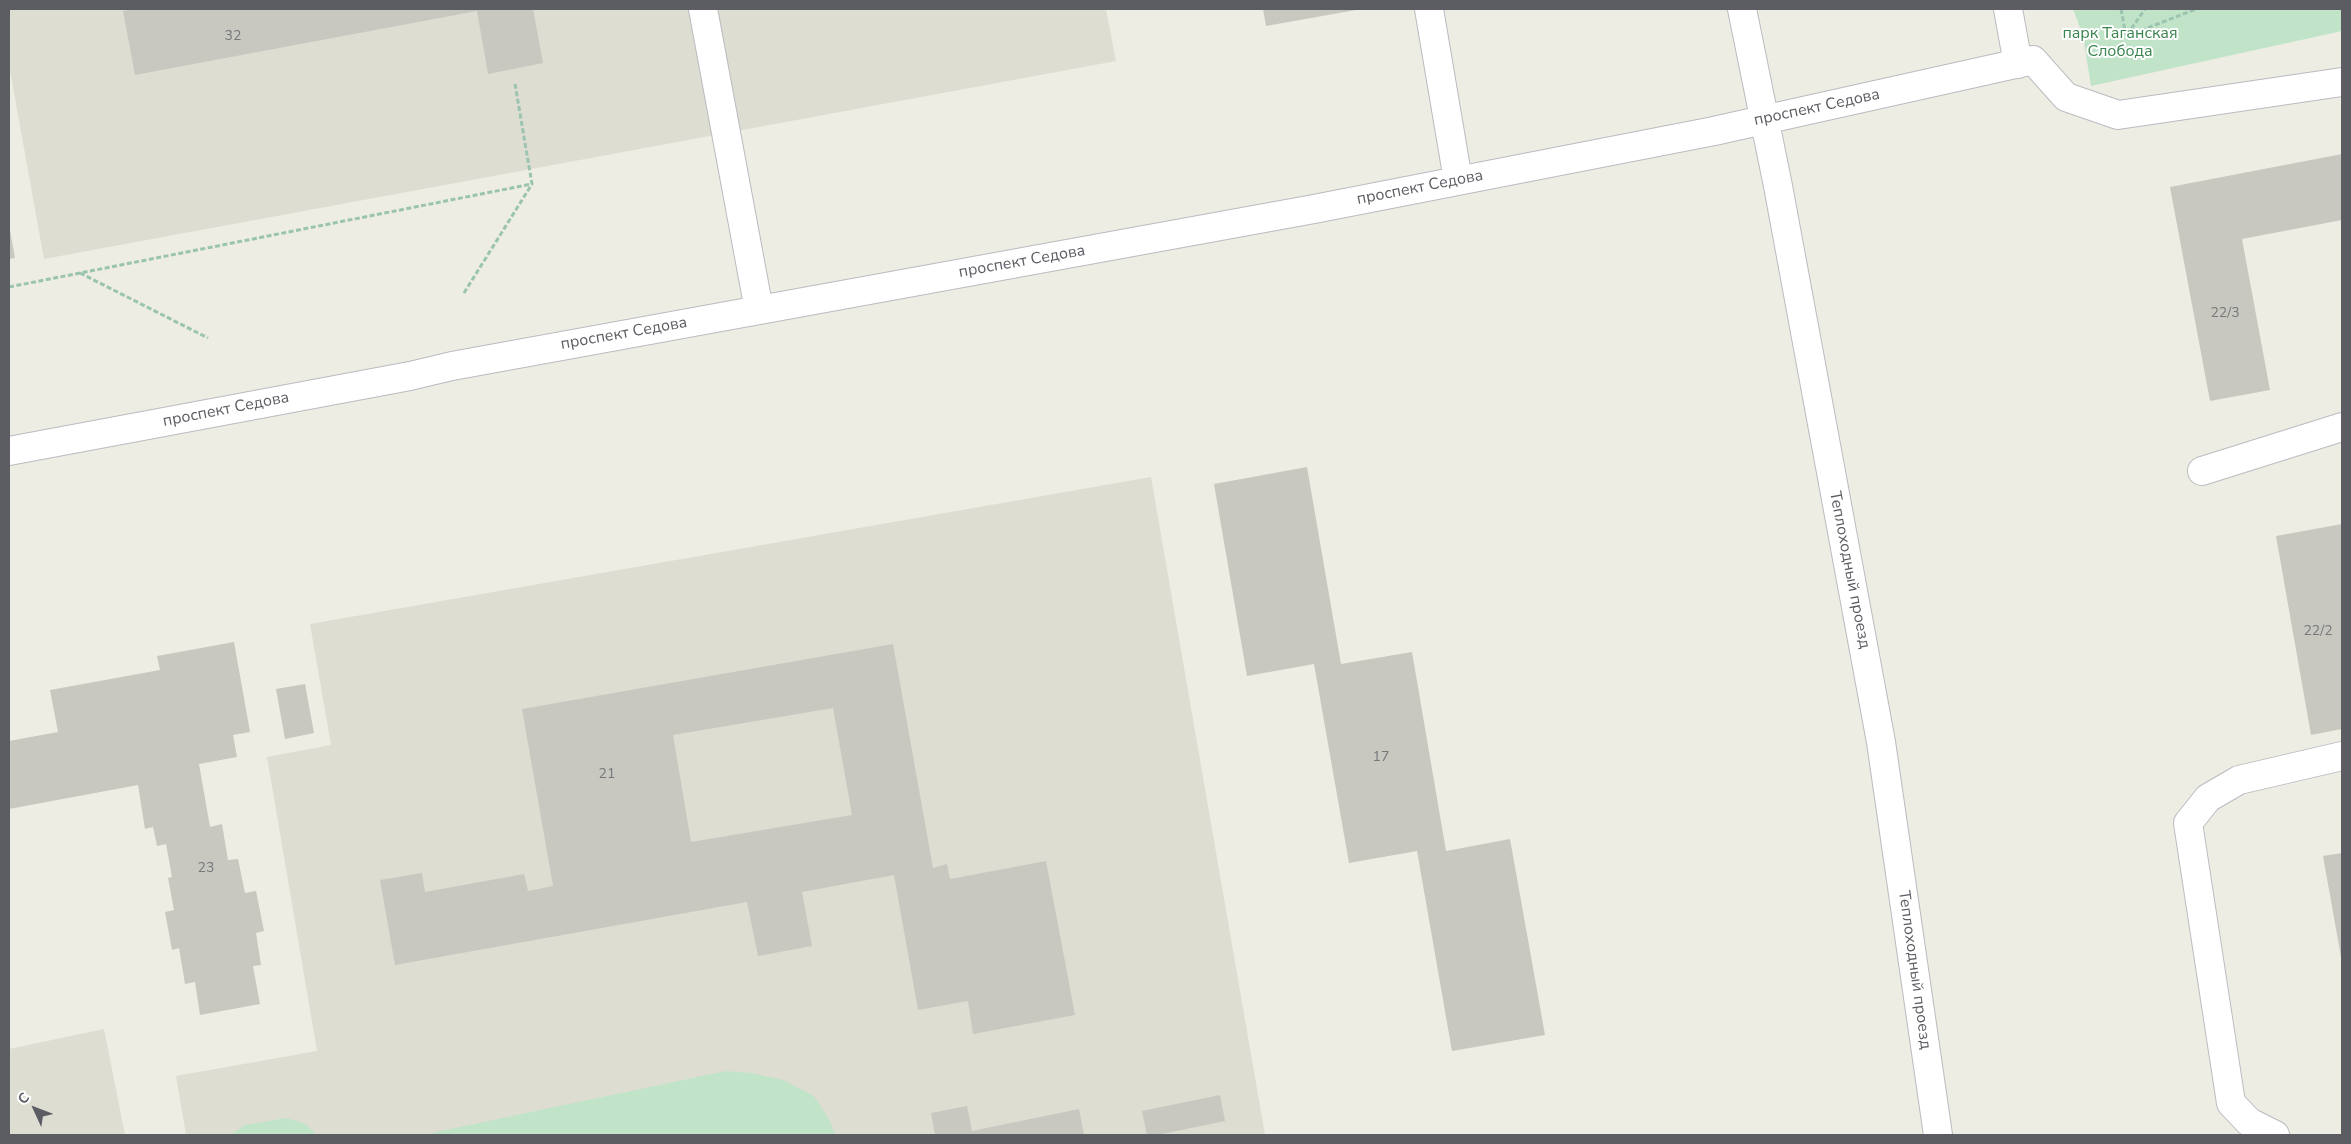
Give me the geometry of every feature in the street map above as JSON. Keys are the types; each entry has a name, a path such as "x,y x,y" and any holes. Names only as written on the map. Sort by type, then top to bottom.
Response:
{"street":[{"path":"703,9 759,310"},
{"path":"1429,9 1458,180"},
{"name":"Теплоходный проезд","path":"1742,9 1779,196 1881,742 1938,1135"},
{"path":"2008,9 2025,62 2066,97 2118,115 2342,82"},
{"name":"проспект Седова","path":"9,451 410,376 452,366 1314,209 1763,120 2025,62"},
{"path":"2202,471 2342,427"},
{"path":"2275,1135 2250,1122 2231,1103 2188,823 2208,798 2239,780 2342,756"}],"path":[{"path":"2121,9 2127,36"},
{"path":"2127,36 2145,9"},
{"path":"2127,36 2196,9"},
{"path":"464,293 532,184 515,84"},
{"path":"9,286 532,184"},
{"path":"80,273 208,338"}],"shaded area":[{"path":"9,9 1106,9 1116,61 44,259 9,65"},
{"path":"1151,477 1265,1135 186,1135 176,1076 317,1051 267,757 331,745 310,624"},
{"path":"104,1029 125,1135 9,1135 9,1049"}],"green space":[{"name":"парк Таганская Слобода","path":"2073,9 2342,9 2342,31 2091,86 2083,36"},
{"path":"726,1071 752,1073 783,1080 814,1096 830,1121 835,1135 431,1135 436,1132"},
{"path":"286,1118 304,1123 317,1135 230,1135 245,1125"}],"building":[{"path":"135,9 533,9 543,63 488,74 477,11 135,75 123,11"},
{"path":"1263,9 1356,9 1356,10 1266,26"},
{"path":"2342,154 2342,220 2242,239 2270,390 2210,401 2170,187"},
{"path":"9,231 15,258 9,259"},
{"path":"1307,467 1341,664 1412,652 1446,851 1510,839 1545,1035 1452,1051 1417,851 1349,863 1314,664 1247,676 1214,484"},
{"path":"2342,524 2342,729 2311,735 2276,536"},
{"path":"234,642 250,732 233,735 237,757 199,764 210,827 222,824 228,860 238,859 245,893 256,891 264,931 256,933 261,965 253,966 260,1004 200,1015 195,982 185,984 179,948 172,950 165,912 174,910 168,878 172,877 166,844 157,846 153,827 145,829 138,785 9,809 9,741 58,732 50,690 160,670 157,656"},
{"path":"893,644 933,868 947,864 950,879 1046,861 1075,1015 973,1034 968,1001 918,1010 894,875 802,892 812,946 758,956 747,902 395,965 380,880 422,873 425,892 524,874 528,891 553,886 522,709","holes":["833,708 852,815 691,842 673,735"]},
{"path":"305,684 314,733 285,739 276,689"},
{"path":"2342,853 2342,957 2341,957 2323,856"},
{"path":"1220,1095 1225,1121 1157,1135 1147,1135 1142,1111"},
{"path":"967,1106 972,1131 1079,1109 1084,1135 935,1135 931,1113"}]}
